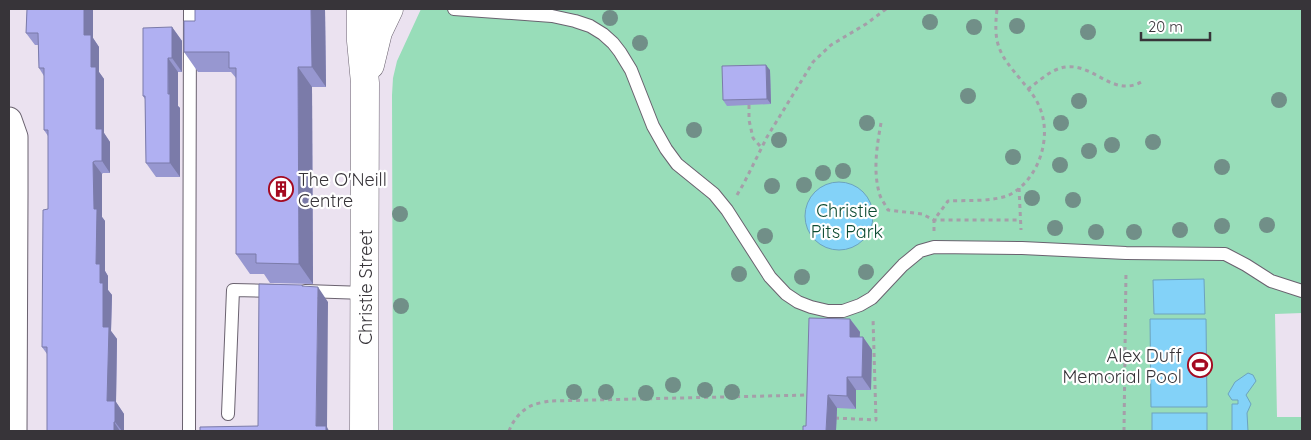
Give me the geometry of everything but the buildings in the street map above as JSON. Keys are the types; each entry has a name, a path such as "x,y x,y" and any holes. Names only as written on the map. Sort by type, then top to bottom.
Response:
{"street":[{"name":"Christie Street","path":"361,9 361,41 365,83 364,431"},
{"name":"Christie Street","path":"365,83 378,32 389,9"},
{"path":"9,120 14,138 15,166 14,431"}],"lane":[{"path":"190,9 190,431"},
{"path":"454,9 552,16 590,26 603,34 617,48 631,70 653,126 677,164 714,194 727,210 770,277 786,294 796,301 811,307 828,311 843,311 860,305 872,298 902,265 920,251 934,248 1022,248 1126,253 1225,254 1246,264 1271,281 1302,291"},
{"path":"228,414 233,290 365,292"}],"path":[{"path":"727,210 744,184 762,147 813,62 830,45 866,24 886,9"},
{"path":"934,248 934,220 948,201 1008,196 1028,178 1043,151 1045,128 1043,116 1039,105 1006,62 1000,51 995,32 996,9"},
{"path":"1028,89 1056,70 1070,66 1084,68 1103,80 1119,85 1136,85 1143,81"},
{"path":"749,105 749,120 753,138 762,147"},
{"path":"881,123 876,165 877,180 879,194 888,210 922,214 934,220 1020,220"},
{"path":"1018,188 1022,248"},
{"path":"1124,431 1127,290"},
{"path":"828,418 876,420 872,298"},
{"path":"509,431 512,423 520,413 533,405 550,401 809,394 809,402"}],"green space":[{"name":"Christie Pits Park","path":"421,9 1302,9 1302,313 1275,314 1277,417 1302,417 1302,431 393,431 393,78 397,61"}],"water":[{"path":"846,182 858,188 867,197 873,209 871,229 863,240 846,250 832,250 815,240 807,229 805,209 815,192 826,184"},
{"path":"1204,279 1205,314 1154,314 1153,280"},
{"path":"1150,319 1206,319 1207,407 1151,407"},
{"path":"1248,373 1253,375 1256,381 1246,395 1251,404 1247,413 1248,431 1232,431 1232,404 1238,404 1238,400 1232,400 1228,394 1235,382"},
{"path":"1152,413 1207,413 1207,431 1152,431"}],"place":[{"name":"The O'Neill Centre","path":"281,189"},
{"name":"Alex Duff Memorial Pool","path":"1200,365"}]}
